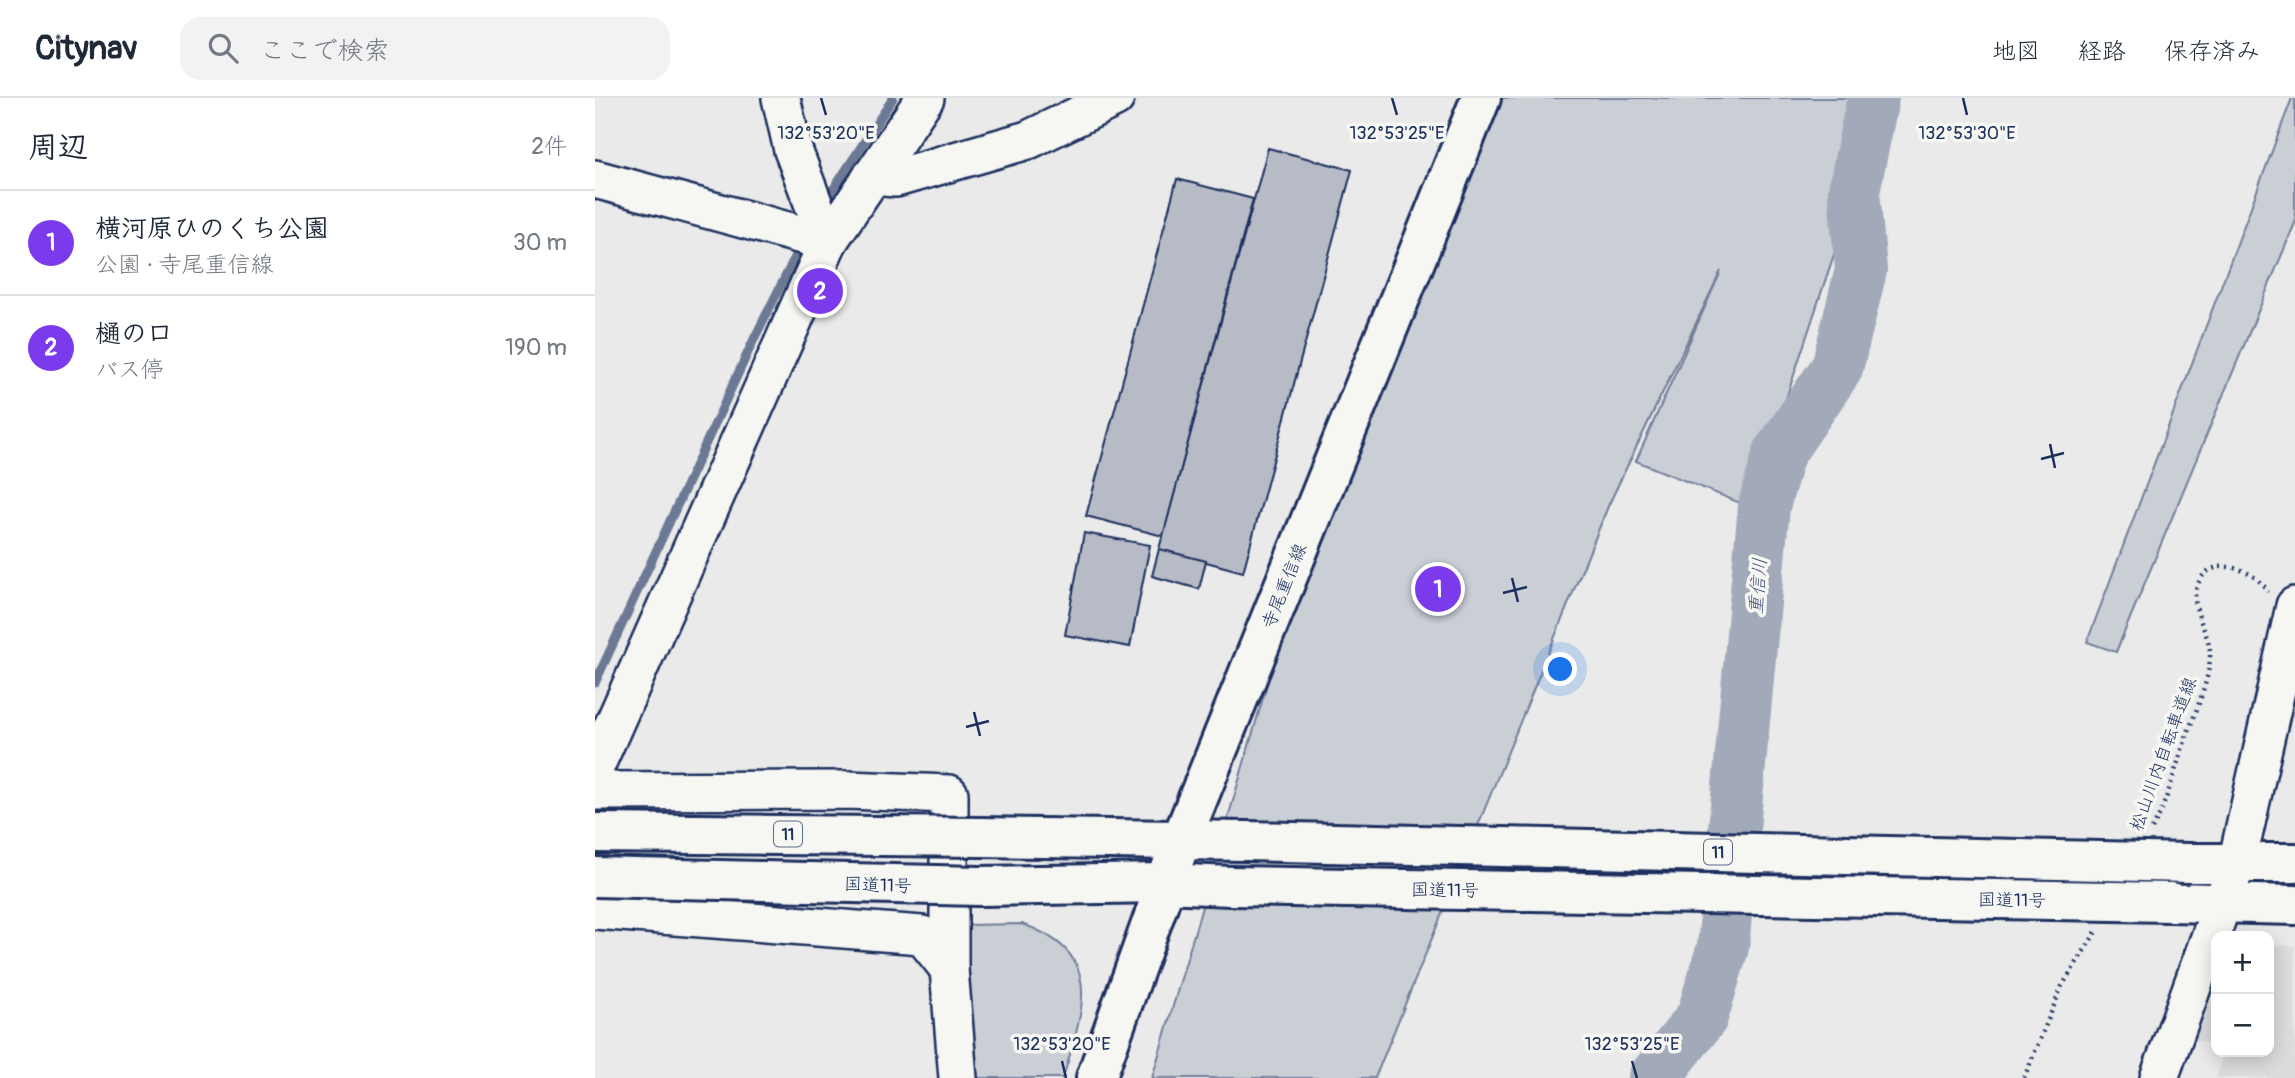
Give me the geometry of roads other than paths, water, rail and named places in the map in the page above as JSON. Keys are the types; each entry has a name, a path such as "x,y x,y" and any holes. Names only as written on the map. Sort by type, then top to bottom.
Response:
{"main road":[{"name":"寺尾重信線","path":"1096,1078 1164,883 1481,98"},
{"name":"11","path":"595,833 1182,838 2189,863 2295,863"},
{"name":"国道11号","path":"595,877 980,886 1164,883 2295,905"}],"street":[{"path":"781,98 793,150 828,242"},
{"path":"595,767 606,714 828,242 925,98"},
{"path":"872,176 896,178 1028,140 1115,98"},
{"path":"595,180 828,242"},
{"path":"2159,1078 2237,863 2291,618"},
{"path":"595,791 847,790 949,794 949,969 958,1078"},
{"path":"595,910 922,934 949,969"}],"waterway":[{"path":"825,202 893,98"},
{"name":"重信川","path":"1654,1078 1702,1017 1723,947 1764,506 1779,453 1837,368 1861,270 1854,191 1873,98"},
{"path":"595,683 755,337 801,245"}],"place":[{"name":"樋の口","path":"820,291"},
{"name":"横河原ひのくち公園","path":"1438,589"}]}
